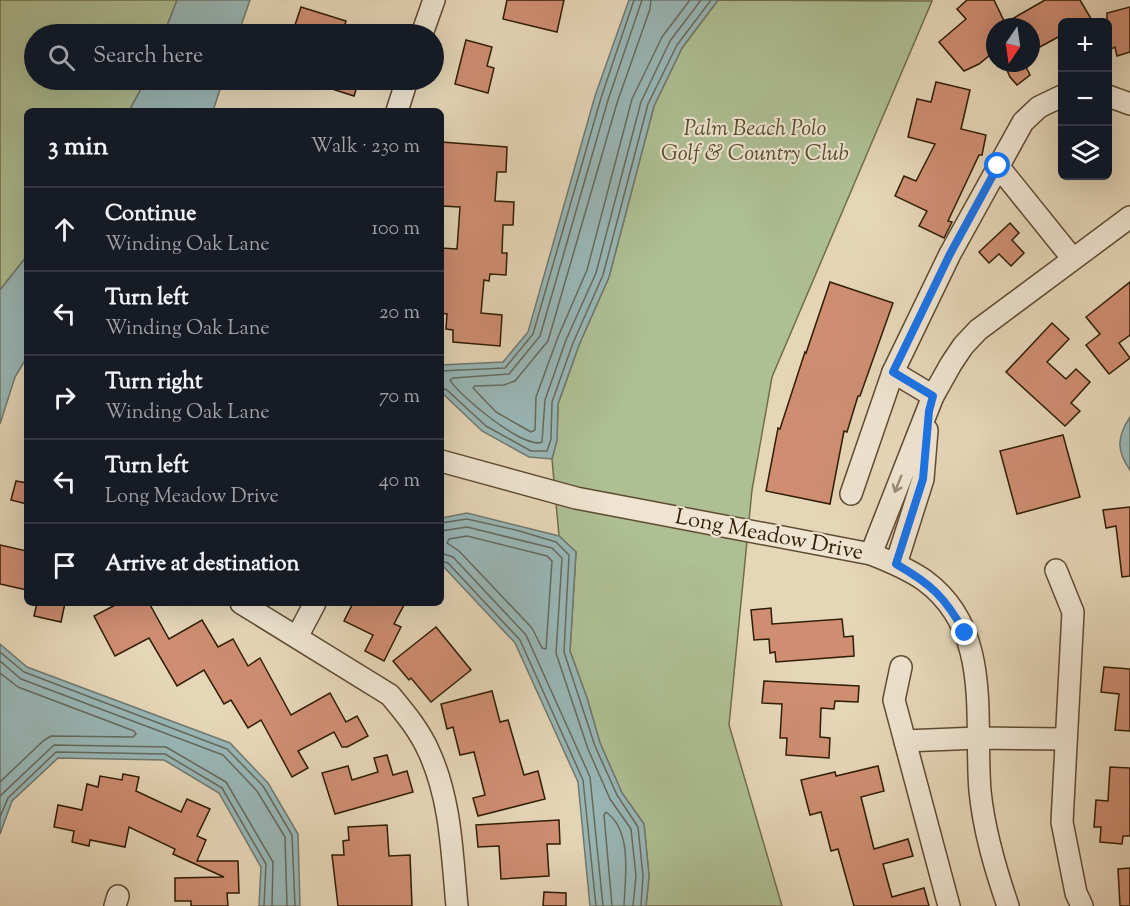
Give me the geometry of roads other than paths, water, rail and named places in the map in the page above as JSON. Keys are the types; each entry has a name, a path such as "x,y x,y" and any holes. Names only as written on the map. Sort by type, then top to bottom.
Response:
{"street":[{"path":"426,24 434,0"},
{"path":"398,108 404,90"},
{"path":"851,494 893,372 950,254 1023,122 1039,107 1058,98"},
{"path":"1112,98 1130,104"},
{"path":"998,166 1073,259"},
{"path":"871,554 931,403 957,355 978,330 1130,217"},
{"path":"893,372 931,403"},
{"path":"896,564 923,479 931,403"},
{"name":"Long Meadow Drive","path":"444,462 576,498 639,512 871,554 896,564 924,580 954,613 973,655 977,677 980,793 987,836 1008,906"},
{"path":"1056,570 1073,612 1062,822 1076,893 1082,906"},
{"path":"246,606 390,695 408,716 423,740 439,778 446,806 457,906"},
{"path":"297,637 313,606"},
{"path":"901,667 894,700 949,906"},
{"path":"905,741 978,738 1066,739"}],"water":[{"path":"177,0 250,0 242,24 168,24"},
{"path":"629,0 718,0 682,48 654,106 609,277 579,345 558,404 557,440 552,459 529,457 482,431 444,395 444,365 503,362 528,332 595,96"},
{"path":"141,90 220,90 214,108 131,108"},
{"path":"24,260 24,362 15,377 0,424 0,290"},
{"path":"1130,417 1130,470 1122,456 1120,443"},
{"path":"467,513 559,536 576,552 570,651 600,743 622,793 644,824 649,876 646,906 590,906 578,782 515,643 444,567 444,517"},
{"path":"0,644 27,667 230,743 268,783 298,834 300,906 259,906 261,867 219,793 164,760 58,758 12,801 0,834"}],"park label":[{"name":"Palm Beach Polo Golf & Country Club","path":"755,142"}]}
